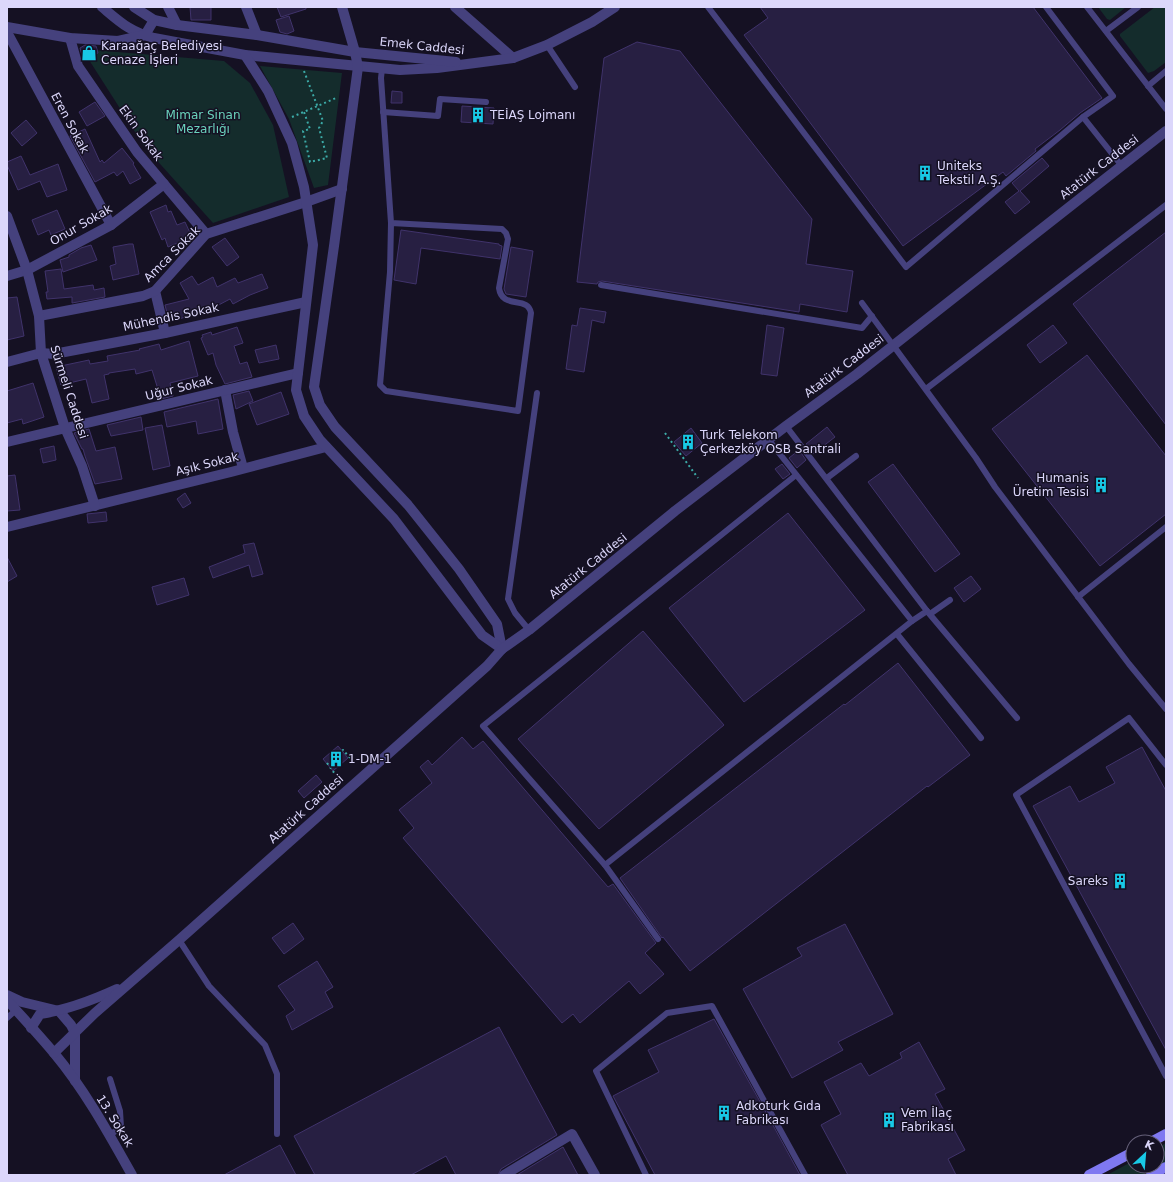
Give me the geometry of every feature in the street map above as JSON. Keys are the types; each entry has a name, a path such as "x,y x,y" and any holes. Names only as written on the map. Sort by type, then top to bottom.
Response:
{"main road":[{"path":"1089,1175 1125,1156"},
{"path":"1151,1175 1166,1167"}],"street":[{"name":"Emek Caddesi","path":"102,7 128,28 145,36 245,55 400,70 415,70 474,64"},
{"name":"Emek Caddesi","path":"134,7 154,20 177,25 256,35 355,52 474,64"},
{"path":"168,7 177,25"},
{"path":"246,7 256,35"},
{"path":"342,7 358,67 314,387 320,405 335,427 408,505 459,569 498,624 502,649"},
{"path":"455,7 513,58"},
{"path":"474,64 513,58 547,45 592,22 615,7"},
{"path":"7,27 70,38 118,41 145,36 154,20"},
{"name":"Eren Sokak","path":"7,32 111,225"},
{"name":"Ekin Sokak","path":"70,38 78,66 137,152 206,234"},
{"path":"245,55 268,91 292,143 304,187 313,245 296,390 304,416 326,447 394,519 482,635 502,649"},
{"name":"Atatürk Caddesi","path":"54,1054 95,1013 487,666 502,649 529,630 675,511 893,345 1166,131"},
{"name":"Onur Sokak","path":"7,276 27,270 111,225 164,184"},
{"name":"Amca Sokak","path":"39,316 143,296 155,291 206,234 342,189"},
{"name":"Sürmeli Caddesi","path":"7,216 27,270 39,316 41,354 65,428 82,466 94,506"},
{"path":"155,291 165,333"},
{"name":"Mühendis Sokak","path":"41,354 54,354 165,333 306,302"},
{"path":"7,362 41,354"},
{"name":"Uğur Sokak","path":"7,442 298,373"},
{"path":"225,390 233,432 243,468"},
{"name":"Aşık Sokak","path":"7,528 326,447"},
{"path":"31,1028 40,1014 59,1011 99,997 128,984"},
{"path":"7,995 22,1002 59,1011 71,1025 75,1033 75,1081"},
{"name":"13. Sokak","path":"7,1000 54,1054 75,1081 110,1134 132,1175"},
{"path":"504,1175 572,1134 595,1175"}],"lane":[{"path":"708,7 906,266 1083,117 1113,96 1046,7"},
{"path":"1087,7 1166,109"},
{"path":"1106,31 1138,7"},
{"path":"547,45 575,87"},
{"path":"382,69 381,78 391,223 390,272 380,385 386,391 518,411 531,313 530,308 527,305 509,301 500,293 499,288 508,239 506,233 502,229 391,223"},
{"path":"1148,86 1166,71"},
{"path":"383,112 438,116 440,99 486,102"},
{"path":"1083,117 1121,165"},
{"path":"926,389 1166,205"},
{"path":"601,285 862,328 872,316"},
{"path":"862,303 976,458 995,487 1129,664 1166,710"},
{"path":"529,630 515,613 508,599 537,393"},
{"path":"786,426 929,612 1017,718"},
{"path":"768,440 912,621"},
{"path":"827,478 856,456"},
{"path":"658,939 605,865 483,726 796,475"},
{"path":"1078,597 1166,527"},
{"path":"605,865 912,621 950,600"},
{"path":"897,634 981,738"},
{"path":"1166,765 1129,718 1016,795 1166,1076"},
{"path":"179,940 209,986 266,1045 277,1074 277,1134"},
{"path":"646,1175 596,1071 666,1013 712,1006 805,1175"},
{"path":"7,1018 16,1010"},
{"path":"110,1079 120,1111 121,1128 110,1134"}],"path":[{"path":"303,70 323,121 319,128 327,158 310,162 303,131 310,129 304,112"},
{"path":"289,118 336,98"},
{"path":"665,433 698,478"},
{"path":"342,750 352,760"},
{"path":"327,763 335,774"}],"green space":[{"path":"1098,7 1126,7 1110,20 1107,19"},
{"path":"1155,7 1166,7 1166,62 1154,71 1148,73 1120,34"},
{"name":"Mimar Sinan Mezarlığı","path":"82,49 224,61 250,83 273,125 289,197 213,223 144,146"},
{"path":"260,66 342,73 328,185 314,188 289,119"},
{"path":"1166,1143 1165,1163 1165,1144"},
{"path":"1125,1165 1125,1174 1144,1174 1142,1175 1107,1175"}],"building":[{"path":"190,7 211,7 211,20 191,20"},
{"path":"277,7 306,7 306,9 281,17"},
{"name":"Uniteks Tekstil A.Ş.","path":"760,7 1033,7 1102,98 1080,113 1035,149 1036,151 1006,176 1003,172 903,246 744,35 768,18"},
{"path":"289,16 294,31 287,34 280,32 276,20"},
{"path":"637,42 680,51 812,219 806,264 853,271 847,312 800,304 799,312 602,281 598,282 597,284 577,282 604,58"},
{"path":"85,45 96,46 98,53 83,59 80,48"},
{"path":"392,91 402,92 402,103 391,103"},
{"path":"95,102 105,116 87,126 79,112"},
{"name":"TEİAŞ Lojmanı","path":"462,106 494,108 493,124 461,122"},
{"path":"26,120 37,133 22,146 11,133"},
{"path":"85,129 100,162 102,160 104,163 122,148 134,163 133,164 141,178 130,184 123,171 117,176 114,172 95,182 70,136"},
{"path":"21,156 30,175 58,164 67,190 47,197 40,181 18,190 7,162"},
{"path":"1042,158 1049,166 1020,191 1030,202 1015,214 1005,202 1019,191 1012,183"},
{"path":"166,205 168,212 171,211 177,225 185,222 192,237 168,247 165,238 162,240 150,212"},
{"path":"57,210 65,229 51,235 49,230 38,235 32,220"},
{"path":"401,230 499,244 502,246 500,259 421,248 416,284 394,280"},
{"path":"1166,232 1166,425 1073,304"},
{"path":"225,238 239,257 227,266 212,247"},
{"path":"133,244 139,274 113,280 110,266 116,264 113,247"},
{"path":"91,245 97,260 63,272 60,260 69,257 69,255 81,248"},
{"path":"511,247 533,251 526,297 506,294 504,289"},
{"path":"61,269 64,289 93,285 94,290 104,288 105,297 72,303 72,297 47,299 46,292 48,292 45,271"},
{"path":"262,274 268,288 233,304 230,299 211,309 210,306 191,316 169,321 165,305 189,299 180,283 192,276 198,285 213,277 217,287 235,278 238,283"},
{"path":"17,297 24,336 7,340 7,298"},
{"path":"580,308 606,312 604,323 592,320 584,372 566,369 572,325 577,326"},
{"path":"767,325 784,328 777,376 761,374"},
{"path":"1053,325 1067,343 1040,363 1027,345"},
{"path":"237,327 243,343 234,346 240,364 247,362 252,377 225,384 216,365 213,353 208,355 201,338 203,337 202,335 211,332 212,335"},
{"path":"189,341 198,376 170,383 173,396 161,399 152,370 136,374 135,369 104,375 109,399 92,403 86,379 61,385 56,367 89,360 90,364 108,361 107,356 140,350 139,349 159,344 161,350"},
{"path":"276,345 279,359 259,363 255,350"},
{"name":"Humanis Üretim Tesisi","path":"1087,355 1166,456 1166,514 1100,566 992,429"},
{"path":"33,383 44,417 23,424 22,419 7,423 7,391"},
{"path":"249,391 253,401 236,409 233,395"},
{"path":"281,392 289,414 257,425 249,404"},
{"path":"218,399 223,429 198,434 196,421 167,427 164,412"},
{"path":"141,417 143,430 111,436 107,425"},
{"path":"162,425 170,466 153,470 145,428"},
{"path":"827,427 835,437 813,454 806,444"},
{"name":"Turk Telekom Çerkezköy OSB Santrali","path":"691,428 702,443 686,456 674,442"},
{"path":"89,429 96,451 115,447 122,479 95,484 83,449 74,433"},
{"path":"54,446 56,460 43,463 40,449"},
{"path":"799,450 806,460 797,468 789,458"},
{"path":"782,464 790,474 783,479 775,469"},
{"path":"893,464 960,554 935,572 868,482"},
{"path":"15,475 20,510 7,511 7,476"},
{"path":"185,493 191,503 183,508 177,499"},
{"path":"106,512 107,521 88,523 87,514"},
{"path":"788,513 865,610 744,702 669,608"},
{"path":"254,543 263,574 252,577 249,565 213,578 209,567 245,553 243,545"},
{"path":"7,557 17,576 7,582"},
{"path":"971,576 981,589 964,602 954,588"},
{"path":"184,578 189,595 157,605 152,587"},
{"path":"643,631 724,725 599,829 518,739"},
{"path":"898,663 970,755 928,787 927,786 690,971 663,937 662,938 620,878"},
{"path":"462,737 473,749 483,741 608,887 613,884 656,943 645,953 664,974 640,994 629,981 580,1023 573,1014 562,1023 403,838 414,828 399,810 432,783 420,767 428,760 432,765"},
{"name":"1-DM-1","path":"338,746 348,758 333,771 323,759"},
{"name":"Sareks","path":"1142,747 1166,791 1166,1050 1033,806 1070,786 1079,802 1115,783 1106,767"},
{"path":"316,775 322,782 304,798 298,791"},
{"path":"293,923 304,939 284,954 272,938"},
{"path":"845,924 893,1014 838,1042 843,1050 792,1078 743,989 802,956 797,948"},
{"path":"317,961 333,987 325,992 333,1007 292,1030 286,1016 295,1010 278,986"},
{"name":"Adkoturk Gıda Fabrikası","path":"714,1019 800,1175 655,1175 613,1096 659,1072 648,1050"},
{"path":"499,1027 557,1135 501,1169 498,1175 456,1175 446,1156 411,1175 315,1175 294,1136"},
{"name":"Vem İlaç Fabrikası","path":"919,1042 945,1089 935,1094 965,1150 948,1159 956,1175 848,1175 821,1125 841,1114 824,1082 861,1063 869,1076 902,1058 900,1053"},
{"path":"280,1145 296,1175 224,1175"},
{"path":"563,1147 578,1175 517,1175"}],"place":[{"name":"Karaağaç Belediyesi Cenaze İşleri","path":"89,53"},
{"name":"TEİAŞ Lojmanı","path":"478,115"},
{"name":"Uniteks Tekstil A.Ş.","path":"925,173"},
{"name":"Turk Telekom Çerkezköy OSB Santrali","path":"688,442"},
{"name":"Humanis Üretim Tesisi","path":"1101,485"},
{"name":"1-DM-1","path":"336,759"},
{"name":"Sareks","path":"1120,881"},
{"name":"Adkoturk Gıda Fabrikası","path":"724,1113"},
{"name":"Vem İlaç Fabrikası","path":"889,1120"}]}
